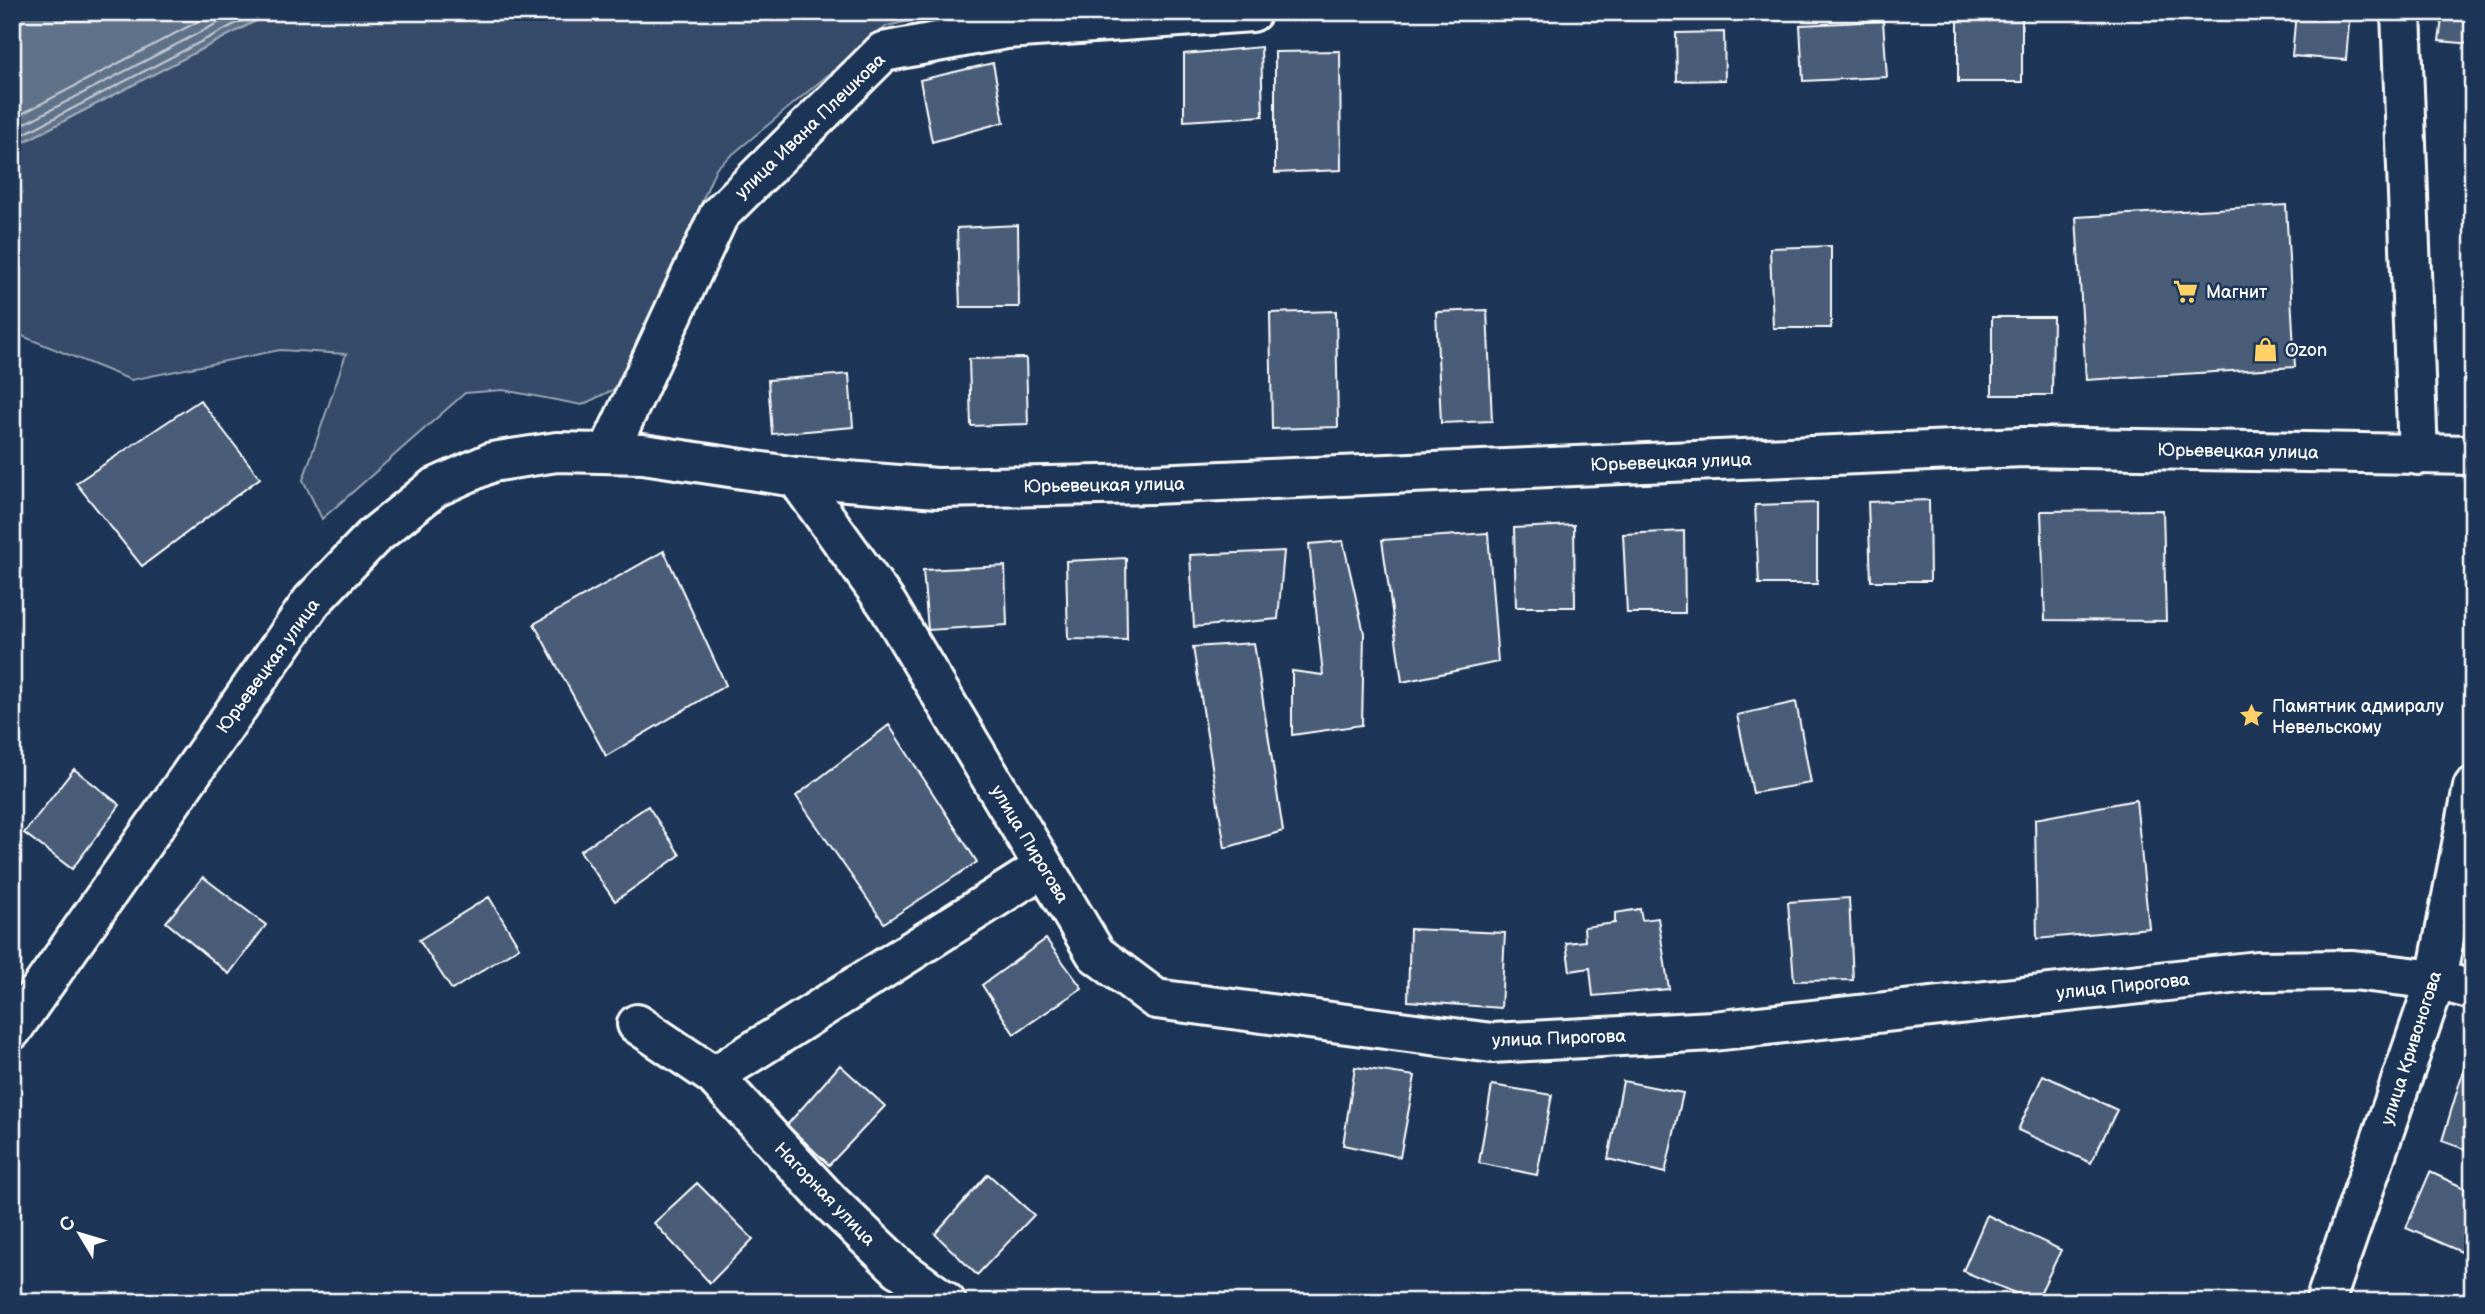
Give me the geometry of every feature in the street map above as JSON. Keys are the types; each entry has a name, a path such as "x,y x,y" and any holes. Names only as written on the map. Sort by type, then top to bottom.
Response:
{"street":[{"name":"улица Ивана Плешкова","path":"608,453 719,215 883,52 1006,29 1252,12"},
{"path":"2401,12 2418,454"},
{"name":"Юрьевецкая улица","path":"12,1030 312,601 373,537 434,488 492,462 557,452 643,454 796,477 964,488 1167,484 2024,447 2473,456"},
{"name":"улица Пирогова","path":"796,477 887,604 1096,954 1156,999 1492,1043 1713,1031 2258,971 2353,970 2436,980 2473,989"},
{"name":"улица Кривоногова","path":"2325,1302 2436,980 2473,788"},
{"path":"714,1076 1044,867"},
{"name":"Нагорная улица","path":"637,1024 714,1076 830,1202 899,1268 946,1302"}],"shaded area":[{"path":"273,12 948,12 887,26 716,168 625,384 582,405 503,390 465,393 322,519 303,480 346,354 280,350 131,380 12,334 12,148"}],"water":[{"path":"12,12 273,12 12,148"}],"building":[{"path":"2296,12 2350,12 2346,60 2292,56"},
{"path":"2443,12 2473,12 2473,44 2439,41"},
{"path":"1958,17 2022,17 2022,82 1958,82"},
{"path":"1883,21 1887,77 1803,81 1800,25"},
{"path":"1724,32 1725,80 1677,81 1676,33"},
{"path":"1261,47 1263,116 1184,121 1184,54"},
{"path":"1340,51 1341,170 1275,173 1275,52"},
{"path":"993,63 1004,122 932,142 920,80"},
{"name":"Магнит","path":"2286,205 2295,367 2086,380 2076,217"},
{"path":"1018,225 1019,307 960,307 957,228"},
{"path":"1831,246 1831,328 1773,328 1770,248"},
{"path":"1487,310 1492,421 1441,423 1436,312"},
{"path":"1336,311 1338,427 1272,429 1270,313"},
{"path":"1992,317 2053,317 2052,395 1992,395"},
{"path":"1026,358 1028,424 971,426 969,359"},
{"path":"849,374 853,427 772,434 768,380"},
{"path":"200,400 260,478 142,566 76,483"},
{"path":"1929,500 1930,581 1871,581 1868,502"},
{"path":"1817,503 1817,584 1759,584 1755,505"},
{"path":"2163,510 2166,621 2045,620 2041,511"},
{"path":"1574,525 1575,607 1516,607 1514,528"},
{"path":"1684,531 1685,613 1627,613 1623,534"},
{"path":"1488,533 1498,662 1402,682 1382,540"},
{"path":"1343,541 1364,633 1362,725 1292,735 1292,671 1323,675 1309,544"},
{"path":"664,551 726,685 606,756 534,624"},
{"path":"1284,551 1278,619 1194,627 1190,555"},
{"path":"1126,558 1127,640 1068,639 1066,561"},
{"path":"1005,566 1007,625 928,630 923,570"},
{"path":"1254,643 1283,831 1225,848 1193,647"},
{"path":"1796,702 1811,783 1753,793 1737,715"},
{"path":"889,725 977,862 884,923 796,796"},
{"path":"74,769 120,805 72,869 24,833"},
{"path":"2136,800 2149,928 2037,939 2035,819"},
{"path":"648,806 680,855 615,901 580,851"},
{"path":"203,877 266,925 229,974 166,922"},
{"path":"489,897 519,947 452,990 419,940"},
{"path":"1849,898 1853,980 1794,981 1788,902"},
{"path":"1640,909 1642,920 1658,918 1669,989 1593,996 1590,968 1570,971 1566,943 1585,941 1584,927 1615,923 1615,913"},
{"path":"1410,929 1505,933 1501,1008 1408,1001"},
{"path":"1046,939 1082,988 1014,1034 982,985"},
{"path":"840,1065 885,1106 829,1165 787,1125"},
{"path":"2465,1065 2473,1068 2473,1152 2442,1141"},
{"path":"1355,1067 1415,1076 1400,1157 1343,1145"},
{"path":"2043,1075 2117,1110 2091,1163 2018,1130"},
{"path":"1623,1081 1683,1093 1665,1173 1608,1159"},
{"path":"1492,1085 1552,1095 1537,1175 1479,1163"},
{"path":"2430,1172 2473,1192 2473,1257 2406,1228"},
{"path":"988,1174 1034,1215 977,1275 935,1234"},
{"path":"697,1183 753,1239 710,1283 654,1223"},
{"path":"1987,1215 2061,1250 2036,1302 1963,1271"},
{"path":"1156,1291 1172,1302 1148,1302"}],"place":[{"name":"Магнит","path":"2186,292"},
{"name":"Ozon","path":"2265,350"},
{"name":"Памятник адмиралу Невельскому","path":"2252,716"}]}
